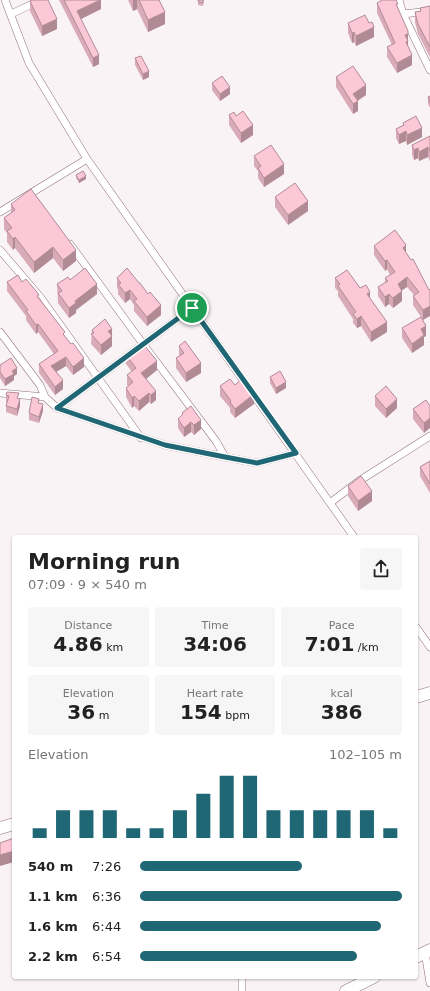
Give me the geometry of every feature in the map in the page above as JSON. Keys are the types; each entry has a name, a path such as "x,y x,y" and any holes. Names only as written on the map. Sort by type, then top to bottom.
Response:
{"main road":[{"path":"418,696 430,693"},
{"path":"0,828 12,825"},
{"path":"346,991 358,988 371,979"}],"street":[{"path":"5,0 29,63 87,159 353,535"},
{"path":"11,14 42,0"},
{"path":"399,0 403,14 430,70"},
{"path":"403,14 430,11"},
{"path":"0,212 35,195 87,159"},
{"path":"65,236 143,344 216,441 225,457"},
{"path":"0,250 41,298 141,438"},
{"path":"57,408 192,308"},
{"path":"0,332 40,385 45,397 57,408 165,445 225,457 257,463 296,453"},
{"path":"0,393 45,397"},
{"path":"330,503 359,481 430,436"},
{"path":"418,630 430,647"},
{"path":"424,953 430,983"},
{"path":"242,979 242,991"}],"building":[{"path":"48,0 57,19 42,26 30,1"},
{"path":"64,0 100,0 77,11 99,55 93,58"},
{"path":"139,0 159,0 165,12 148,20"},
{"path":"382,0 396,0 398,4 396,4 408,31 408,34 405,35 408,41 406,42 412,55 397,63 387,47 395,43 377,3"},
{"path":"430,6 430,47 418,24 415,12 421,11 420,8"},
{"path":"365,15 369,23 372,22 374,27 356,36 354,32 352,33 348,23"},
{"path":"141,56 149,71 143,74 135,58"},
{"path":"353,66 366,85 353,94 358,101 353,104 336,77"},
{"path":"222,76 230,87 220,94 212,83"},
{"path":"243,111 253,125 241,133 229,115 234,112 236,116"},
{"path":"416,116 422,128 407,135 406,131 399,135 396,129 404,125 403,123"},
{"path":"430,136 430,151 428,147 419,152 418,148 414,150 412,145"},
{"path":"271,145 284,164 264,178 258,168 261,166 254,156"},
{"path":"83,171 86,176 79,180 76,175"},
{"path":"295,183 308,201 288,215 275,197"},
{"path":"31,189 76,250 63,260 53,247 34,262 15,237 13,239 7,231 12,228 4,218 15,210 11,204"},
{"path":"395,230 406,245 403,248 411,260 413,259 429,290 430,289 430,306 423,310 413,296 419,292 407,277 398,284 402,291 393,298 389,294 385,297 378,287 388,281 385,278 395,272 387,260 385,261 374,246"},
{"path":"85,268 97,284 75,301 76,303 69,308 58,293 62,291 57,284 68,277 70,280"},
{"path":"127,268 148,294 150,292 161,305 147,317 134,301 137,299 130,290 125,293 118,284 121,283 117,278"},
{"path":"347,270 360,288 366,285 370,292 367,294 387,322 371,332 361,316 357,319 353,314 356,312 338,286 340,284 335,278"},
{"path":"18,275 22,282 26,279 37,292 39,295 37,296 65,332 63,334 71,344 73,343 84,358 73,367 66,357 51,366 63,380 55,387 39,364 58,351 38,324 36,325 26,311 28,310 7,282"},
{"path":"421,317 426,326 421,329 424,335 412,344 402,328"},
{"path":"105,319 112,329 108,331 112,336 101,345 91,334 94,333 92,330"},
{"path":"185,341 201,363 186,373 176,358 184,353 179,346"},
{"path":"142,342 157,361 141,373 156,391 151,395 149,393 139,401 134,396 132,398 126,388 133,382 127,375 136,368 126,355"},
{"path":"11,358 17,368 12,371 14,374 5,379 0,372 0,365"},
{"path":"280,371 286,382 276,388 270,377"},
{"path":"230,379 235,385 242,379 254,394 235,409 220,386"},
{"path":"386,386 397,399 386,409 375,396"},
{"path":"7,392 19,393 17,398 20,399 17,409 6,406 9,396 6,395"},
{"path":"32,397 39,399 38,403 43,404 39,417 29,413"},
{"path":"426,400 430,406 430,418 424,423 413,409"},
{"path":"191,406 201,420 194,425 191,422 184,428 178,419 183,414 182,413"},
{"path":"430,461 430,484 420,467"},
{"path":"361,476 372,491 358,501 348,486"},
{"path":"12,839 12,852 0,855 0,843"}],"route":[{"path":"192,308 296,453 257,463 225,457 165,445 80,418 57,408 192,308"}]}
